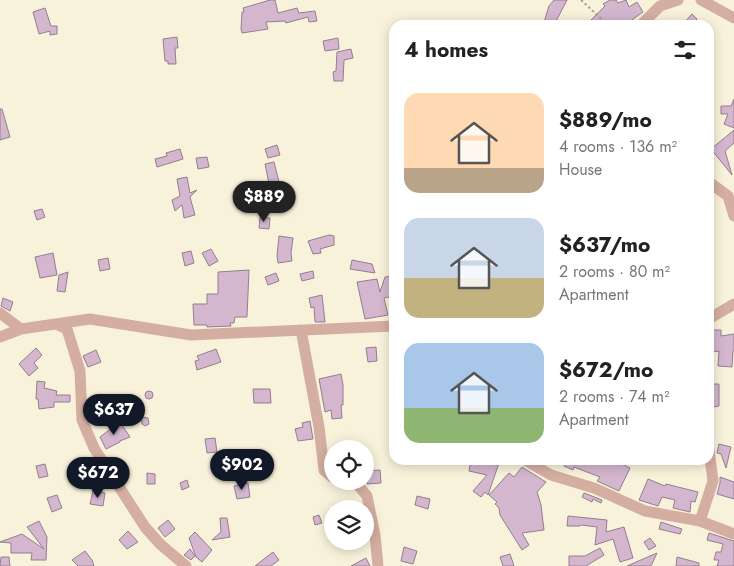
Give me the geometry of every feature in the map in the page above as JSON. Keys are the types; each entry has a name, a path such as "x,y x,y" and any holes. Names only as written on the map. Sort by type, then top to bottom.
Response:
{"street":[{"path":"646,20 660,6 678,0"},
{"path":"701,0 734,18"},
{"path":"714,186 728,196 734,216"},
{"path":"714,317 734,304"},
{"path":"0,313 21,329"},
{"path":"0,337 21,329 90,319 191,335 389,326"},
{"path":"56,324 67,329 74,348 80,371 82,420 94,448 145,527 160,544 186,566"},
{"path":"301,330 319,427 324,470"},
{"path":"534,465 551,475 594,488 645,511 700,521 734,534"},
{"path":"700,521 713,481 711,465"},
{"path":"362,490 367,496 375,535 378,566"}],"path":[{"path":"581,0 603,20"}],"building":[{"path":"275,0 278,13 297,8 299,13 315,11 317,21 309,22 308,17 286,23 285,21 266,22 268,29 242,33 243,8"},
{"path":"554,0 567,0 557,20 545,20 549,6"},
{"path":"610,0 616,0 618,3 626,0 629,7 637,2 643,12 632,20 591,20 605,6 603,4"},
{"path":"45,8 51,26 57,26 57,34 50,35 50,31 39,34 33,12"},
{"path":"692,14 697,19 696,20 687,20"},
{"path":"177,37 178,48 175,48 176,64 168,64 168,61 165,61 163,39"},
{"path":"338,38 339,49 325,51 323,41"},
{"path":"351,49 353,58 344,60 343,81 334,81 333,72 336,71 337,52"},
{"path":"734,99 734,128 724,124 728,114 721,114 721,106 731,106"},
{"path":"0,109 2,109 10,137 0,140"},
{"path":"734,130 734,143 725,151 732,175 714,153 714,147"},
{"path":"277,145 280,155 268,158 265,149"},
{"path":"180,149 183,159 157,167 155,159 167,156 166,153"},
{"path":"207,157 209,167 198,169 196,158"},
{"path":"274,162 279,182 269,184 265,164"},
{"path":"187,177 190,193 197,190 190,197 195,215 184,218 182,205 175,211 172,200 180,196 177,179"},
{"path":"42,209 45,217 37,220 34,211"},
{"path":"260,217 270,218 269,229 259,228"},
{"path":"329,235 334,236 334,245 320,249 321,253 313,254 308,241"},
{"path":"279,236 293,238 292,261 278,263"},
{"path":"211,249 218,261 209,266 202,253"},
{"path":"191,251 194,263 185,266 182,253"},
{"path":"53,253 57,275 40,278 35,257"},
{"path":"108,258 110,269 100,271 98,260"},
{"path":"352,260 372,264 375,273 350,269"},
{"path":"249,270 247,317 235,317 234,323 230,323 231,326 207,327 207,325 194,325 193,304 207,304 207,294 218,294 218,272"},
{"path":"313,271 314,278 302,281 300,274"},
{"path":"68,272 65,292 57,291 59,275"},
{"path":"276,273 279,281 268,285 265,277"},
{"path":"385,277 389,277 389,297 384,298 388,315 365,319 357,282 377,279 380,292"},
{"path":"322,295 325,322 315,322 314,307 311,308 309,298"},
{"path":"3,298 13,302 10,311 1,306"},
{"path":"714,330 721,330 721,336 734,334 732,367 718,366 719,351 714,352"},
{"path":"376,347 377,361 368,362 366,348"},
{"path":"36,348 42,355 34,363 38,368 29,376 19,364"},
{"path":"216,349 221,362 197,370 195,361 199,360 197,356"},
{"path":"96,350 101,362 88,367 83,356"},
{"path":"341,374 343,385 342,418 332,419 331,410 325,412 319,379"},
{"path":"37,381 45,382 44,388 57,391 56,395 70,395 70,402 54,402 54,407 39,409 38,399 36,399"},
{"path":"714,384 719,384 719,406 714,407"},
{"path":"253,389 270,389 271,403 254,403"},
{"path":"149,391 153,395 149,399 145,395"},
{"path":"141,417 148,418 149,424 145,426 142,424"},
{"path":"310,421 313,439 298,441 295,429 303,427 302,423"},
{"path":"120,422 130,437 106,449 100,437"},
{"path":"215,438 217,452 207,453 205,439"},
{"path":"719,444 731,447 726,468 721,454 717,453"},
{"path":"45,464 48,476 39,478 36,466"},
{"path":"470,465 498,465 488,495 485,492 481,497 473,491 487,475 469,471"},
{"path":"624,465 630,468 619,491 597,481 600,477 574,467 573,470 564,466"},
{"path":"522,467 546,482 537,492 541,505 544,530 522,533 529,545 522,550 500,515 499,508 495,504 497,502 489,495 509,473 514,477"},
{"path":"374,470 380,470 381,483 374,484"},
{"path":"147,473 155,474 155,484 147,484"},
{"path":"720,477 734,482 734,499 717,494"},
{"path":"648,479 665,486 666,484 698,492 695,502 691,501 690,512 673,508 675,500 662,497 658,506 639,500"},
{"path":"187,480 189,487 182,490 180,483"},
{"path":"248,483 250,497 237,499 234,486"},
{"path":"93,491 105,493 103,506 90,504"},
{"path":"584,493 602,500 601,503 593,499 592,502 582,497"},
{"path":"57,495 62,508 52,512 47,498"},
{"path":"417,496 430,499 428,509 415,505"},
{"path":"319,515 322,523 315,525 313,517"},
{"path":"568,516 607,520 606,532 624,527 633,558 620,562 613,539 595,545 597,527 567,526"},
{"path":"220,518 227,518 230,537 212,540 221,532"},
{"path":"168,520 175,529 165,537 158,528"},
{"path":"39,521 47,537 46,560 31,560 32,553 11,553 11,543 0,542 22,534 44,549 27,527"},
{"path":"661,522 682,529 680,534 659,529"},
{"path":"128,531 138,542 127,549 119,540"},
{"path":"195,532 212,550 202,562 196,557 189,538"},
{"path":"709,533 734,541 734,566 717,566 719,560 714,560 716,552 721,552 723,544 707,540"},
{"path":"650,538 656,546 649,550 644,542"},
{"path":"404,547 417,551 413,564 401,561"},
{"path":"600,548 604,555 586,566 569,566 569,556 585,556"},
{"path":"190,549 195,556 191,560 184,555"},
{"path":"85,551 94,566 78,566 72,560"},
{"path":"273,552 279,560 271,566 255,566"},
{"path":"657,553 651,566 627,566"},
{"path":"510,554 514,566 503,566 500,557"},
{"path":"1,557 9,557 10,566 0,566"},
{"path":"677,557 699,563 699,566 676,566"},
{"path":"366,558 370,566 351,566"}]}
